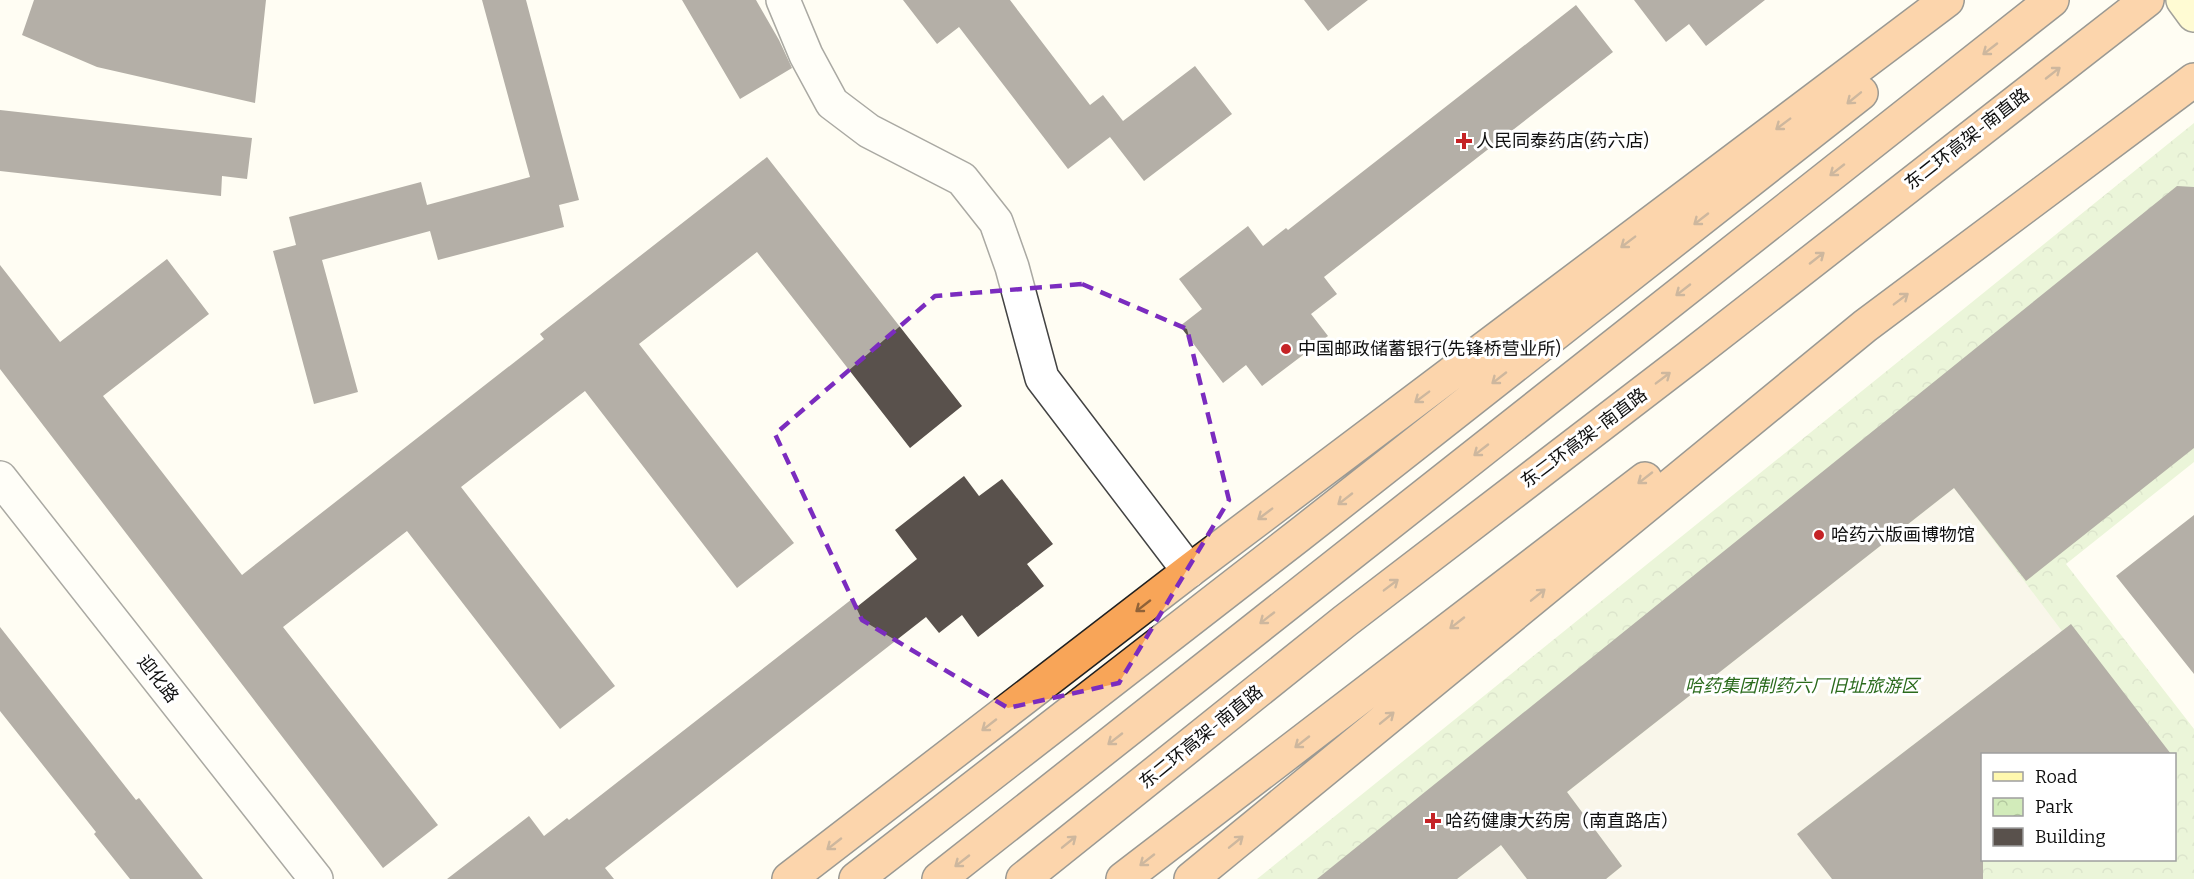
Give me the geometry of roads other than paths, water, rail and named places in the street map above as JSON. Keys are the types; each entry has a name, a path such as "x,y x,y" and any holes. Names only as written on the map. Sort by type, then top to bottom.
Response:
{"highway":[{"path":"789,879 1189,571 1947,0"},
{"path":"856,879 1810,134 1915,50 1957,0"},
{"path":"939,879 2052,0"},
{"name":"东二环高架-南直路","path":"1023,879 1345,621 1688,358 2147,0"},
{"path":"1191,879 1865,326 2194,80"},
{"path":"1123,879 1721,420 1865,326"}],"main road":[{"path":"2183,0 2194,15"}],"street":[{"path":"783,0 806,55 832,103 868,131 962,179 996,222 1012,267 1042,378 1189,571"},
{"name":"迎化路","path":"0,478 316,879"}],"place":[{"name":"人民同泰药店(药六店)","path":"1464,141"},
{"name":"中国邮政储蓄银行(先锋桥营业所)","path":"1286,349"},
{"name":"哈药六版画博物馆","path":"1819,535"},
{"name":"哈药健康大药房（南直路店）","path":"1433,821"}],"park label":[{"name":"哈药集团制药六厂旧址旅游区","path":"1802,686"}]}
